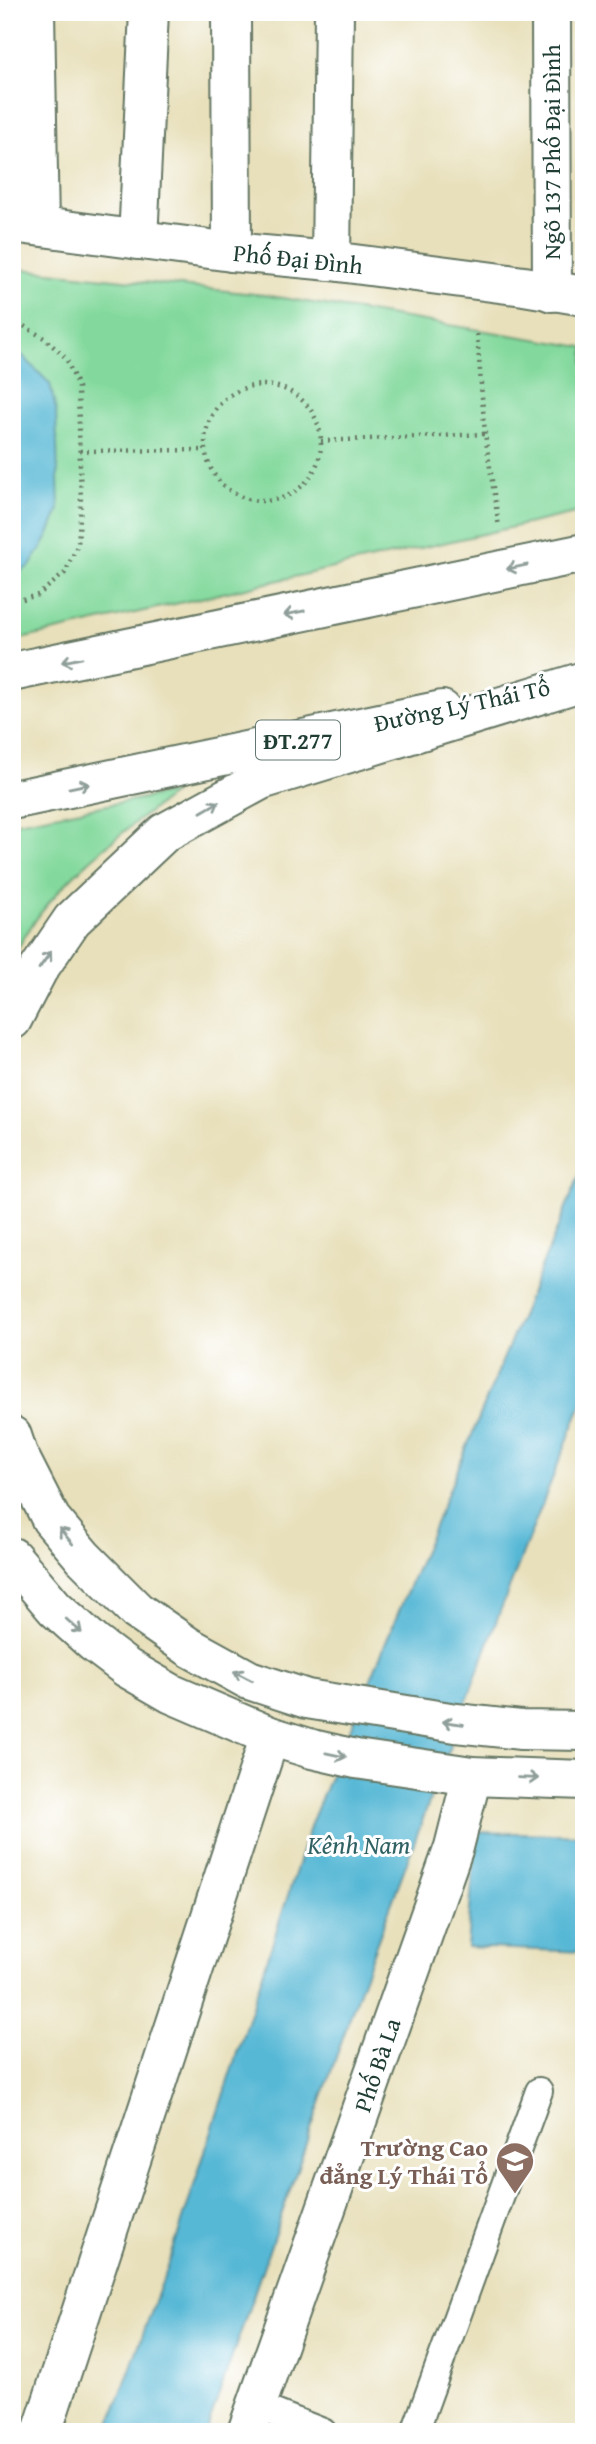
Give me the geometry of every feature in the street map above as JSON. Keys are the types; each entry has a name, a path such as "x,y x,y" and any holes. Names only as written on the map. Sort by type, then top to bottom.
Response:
{"main road":[{"path":"26,225 35,12"},
{"path":"138,240 149,12"},
{"path":"231,12 232,252"},
{"path":"331,261 334,12"},
{"name":"Ngõ 137 Phố Đại Đình","path":"551,12 568,294"},
{"name":"Phố Đại Đình","path":"26,225 232,252 331,261 568,294"},
{"path":"12,673 584,553"},
{"path":"12,1020 38,970 72,920 164,834 261,780 584,680"},
{"name":"Đường Lý Thái Tổ","path":"12,800 584,680"},
{"path":"12,1436 18,1454 51,1519 83,1557 137,1611 189,1647 249,1680 307,1699 456,1723 521,1730 584,1731"},
{"path":"12,1557 55,1608 127,1668 172,1694 271,1736 356,1759 472,1776 584,1780"},
{"path":"42,2432 271,1736"},
{"name":"Phố Bà La","path":"252,2419 454,1847 472,1776"}],"lane":[{"path":"415,2432 539,2091"},
{"path":"252,2419 323,2432"}],"path":[{"path":"12,320 44,338 65,358 78,387 81,505 78,544 65,573 38,595 12,602"},
{"path":"477,334 485,433 500,531"},
{"path":"261,385 275,386 301,398 318,424 321,441 313,475 301,488 285,497 269,501 251,501 221,484 211,470 205,450 208,425 223,401 247,387 261,385"},
{"path":"321,441 485,433"},
{"path":"80,451 205,450"}],"green space":[{"path":"12,268 264,295 584,347 584,511 12,641"},
{"path":"176,792 106,846 62,888 26,934 12,960 12,823"}],"water":[{"path":"12,349 20,353 50,384 56,410 59,509 48,537 30,566 12,576"},
{"name":"Kênh Nam","path":"584,1164 584,1398 499,1614 359,1991 206,2432 107,2432 168,2266 312,1821"},
{"path":"476,1832 584,1835 584,1952 467,1947"}],"place":[{"name":"Trường Cao đẳng Lý Thái Tổ","path":"515,2195"}]}
